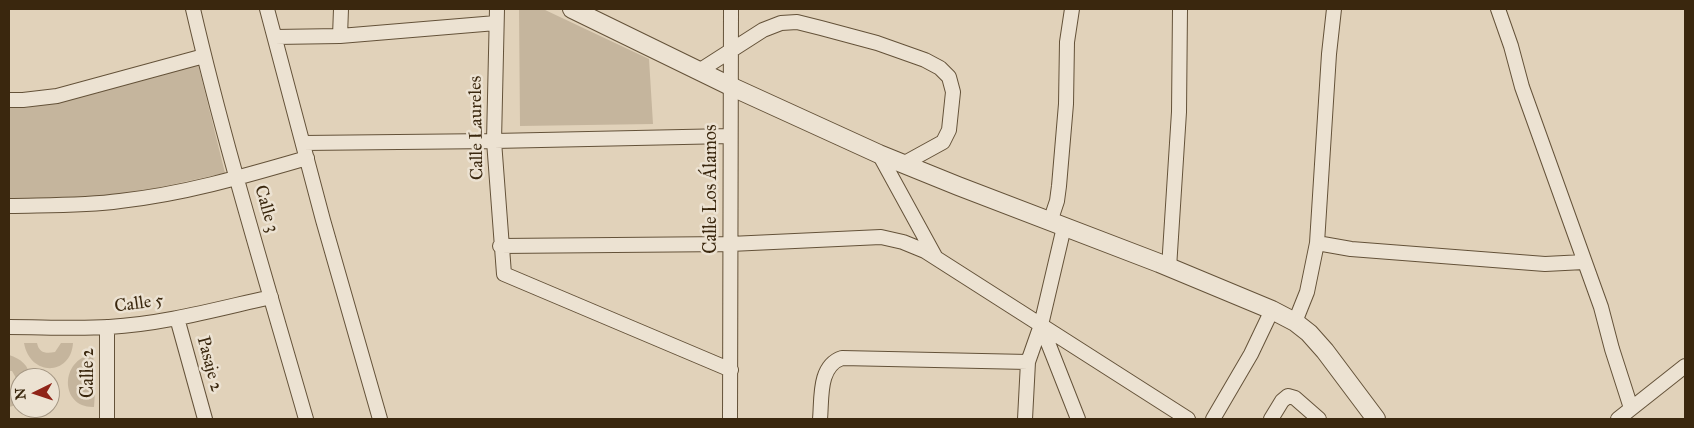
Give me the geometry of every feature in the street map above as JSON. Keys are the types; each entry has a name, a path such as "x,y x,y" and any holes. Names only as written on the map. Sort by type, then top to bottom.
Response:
{"street":[{"name":"Calle 3","path":"193,9 237,178 306,419"},
{"path":"267,9 380,419"},
{"path":"340,36 341,9"},
{"path":"572,9 699,72 879,154 1272,310 1295,322 1308,333 1325,351 1376,419"},
{"name":"Calle Los Álamos","path":"730,419 731,9"},
{"path":"1025,419 1028,362 1041,325 1057,224 1056,202 1066,104 1067,42 1072,9"},
{"path":"1164,266 1179,112 1180,9"},
{"path":"1295,322 1307,292 1318,243 1329,54 1334,9"},
{"path":"1498,9 1512,46 1522,87 1549,157 1601,307 1631,408"},
{"path":"275,37 340,36 496,16"},
{"name":"Calle Laureles","path":"496,16 494,141 500,246 504,274 731,370"},
{"path":"699,72 763,30 781,23 797,22 877,43 925,60 940,68 949,77 953,92 949,130 943,142 904,164"},
{"path":"9,100 56,96 204,56"},
{"path":"303,142 494,141 730,136"},
{"path":"879,154 936,259"},
{"path":"9,206 118,202 237,178 307,158"},
{"path":"500,246 730,244 881,237 903,242 925,251 1188,419"},
{"path":"1318,243 1351,249 1536,263 1584,262"},
{"name":"Calle 5","path":"9,327 107,327 177,318 271,297"},
{"path":"1213,419 1251,354 1272,310"},
{"name":"Pasaje 2","path":"177,318 205,419"},
{"path":"1041,325 1078,419"},
{"name":"Calle 2","path":"107,327 107,419"},
{"path":"820,419 824,374 830,365 842,358 1028,362"},
{"path":"1618,419 1685,366"},
{"path":"1272,419 1282,401 1288,396 1295,398 1319,419"}],"shaded area":[{"path":"519,9 543,9 649,59 653,124 520,126"},
{"path":"198,64 225,173 114,196 9,199 9,108 24,108 55,103"},
{"path":"24,343 37,343 41,351 49,353 55,352 61,343 73,343 71,354 65,362 50,368 42,367 34,362 28,354"},
{"path":"93,354 94,368 85,372 82,379 83,386 89,391 95,392 94,407 83,405 75,400 70,392 68,383 69,374 74,365 82,358"},
{"path":"9,355 17,358 27,368 10,368 9,371"},
{"path":"10,389 9,407 9,390"}]}
